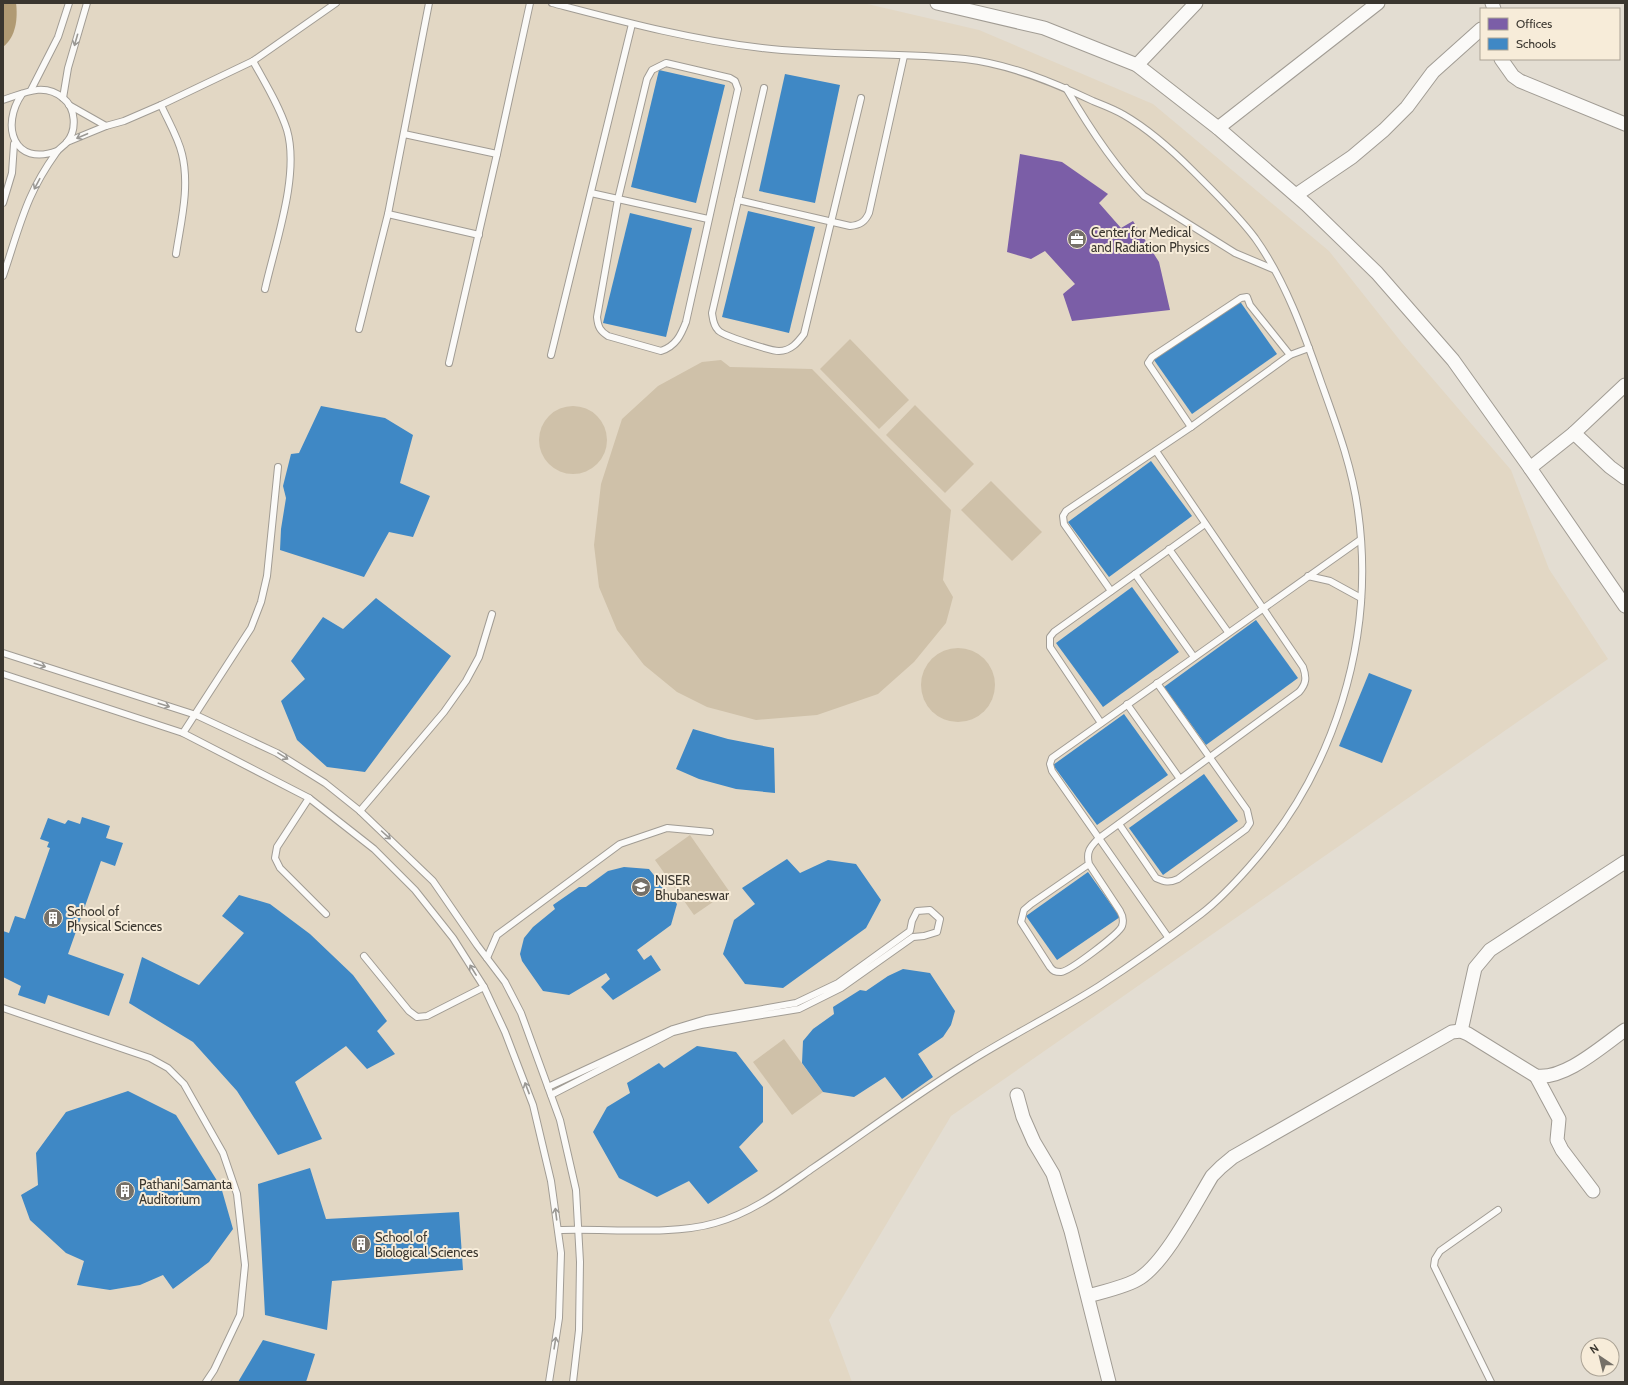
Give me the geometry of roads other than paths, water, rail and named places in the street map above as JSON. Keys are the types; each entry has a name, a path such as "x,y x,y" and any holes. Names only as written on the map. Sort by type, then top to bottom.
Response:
{"street":[{"path":"937,3 1044,28 1137,65 1218,128 1296,195 1377,273 1453,360 1530,468 1625,606"},
{"path":"1137,65 1196,3"},
{"path":"1218,128 1378,3"},
{"path":"1296,195 1352,157 1384,130 1407,107 1433,72 1480,30"},
{"path":"1502,60 1513,76 1520,81 1625,124"},
{"path":"1530,468 1574,433 1625,385"},
{"path":"1574,433 1610,467 1625,478"},
{"path":"1461,1031 1475,968 1480,959 1490,950 1625,862"},
{"path":"1088,1296 1139,1279 1149,1271 1161,1258 1212,1176 1233,1157 1452,1032 1461,1031 1536,1076 1546,1077 1567,1071 1625,1030"},
{"path":"1536,1076 1559,1119 1557,1140 1562,1150 1592,1191"},
{"path":"1017,1095 1026,1123 1053,1174 1071,1231 1109,1382"}],"lane":[{"path":"31,90 53,48 69,3"},
{"path":"63,98 68,68 87,3"},
{"path":"3,276 29,198 57,151 67,142 106,126 124,121 161,105 254,60 336,3"},
{"path":"359,329 388,214 429,3"},
{"path":"449,363 530,3"},
{"path":"552,3 632,24 757,48 830,54 969,59 1017,70 1066,88 1123,114 1171,149 1227,206 1256,240 1273,269 1309,348 1342,443 1359,515 1361,598 1360,617 1350,673 1340,713 1308,785 1287,820 1267,847 1231,888 1204,912 1100,985 969,1062 777,1193 743,1212 712,1224 669,1229 558,1230"},
{"path":"551,355 632,24"},
{"path":"738,200 850,226 858,225 865,220 869,213 904,56"},
{"path":"254,60 287,130 290,152 290,171 287,193 265,289"},
{"path":"666,63 730,78 737,84 738,89 681,334 676,342 661,351 608,336 601,332 598,326 597,317 618,199 647,79 652,70 666,63"},
{"path":"3,100 31,90 43,88 63,98 70,105 106,126"},
{"path":"764,88 712,313 718,332 779,351 788,349 798,343 804,334 861,98"},
{"path":"1066,88 1093,131 1135,187 1144,196 1234,253 1273,269"},
{"path":"23,93 14,102 9,112 7,126 9,136 22,152 35,155 45,155 57,151"},
{"path":"67,142 73,129 74,116 70,105"},
{"path":"161,105 181,152 185,172 185,199 176,254"},
{"path":"3,132 9,136"},
{"path":"404,134 497,154"},
{"path":"3,203 12,173 14,144"},
{"path":"591,194 708,219"},
{"path":"388,214 479,235"},
{"path":"1191,427 1148,363 1152,357 1241,298 1247,298 1250,305 1290,355"},
{"path":"1111,591 1064,524 1064,516 1066,511 1191,427 1290,355 1309,348"},
{"path":"1089,864 1031,904 1021,915 1021,922 1054,972 1062,972 1071,967 1116,934 1122,927 1124,918 1089,864 1088,852 1090,847 1098,839 1300,692 1305,685 1306,675 1303,667 1156,451"},
{"path":"183,733 251,628 261,602 267,576 278,467"},
{"path":"1101,723 1050,647 1050,637 1054,632 1205,524"},
{"path":"1168,937 1098,839 1052,771 1050,764 1052,758 1360,540"},
{"path":"1169,549 1228,632"},
{"path":"1135,574 1194,657"},
{"path":"1308,576 1330,581 1361,598"},
{"path":"360,811 444,712 466,681 479,657 492,614"},
{"path":"3,653 196,715 277,753 325,783 360,811 433,881 505,982 520,1013 560,1120 576,1190 580,1262 579,1330 573,1382"},
{"path":"3,674 183,733 309,798 374,849 416,890 453,938 484,987 505,1032 533,1105 552,1181 561,1253 559,1318 550,1382"},
{"path":"1119,824 1156,878 1164,882 1170,882 1178,879 1246,829 1250,823 1247,810 1157,683"},
{"path":"1127,704 1180,779"},
{"path":"309,798 277,847 275,858 280,868 326,914"},
{"path":"487,958 497,934 620,844 667,828 710,832"},
{"path":"548,1087 673,1029 706,1019 796,1004 838,983 910,931 912,921 918,911 930,910 940,919 937,932 924,936 913,937 841,988 799,1009 701,1025 673,1032 551,1094"},
{"path":"364,956 409,1011 417,1016 427,1016 484,987"},
{"path":"3,1008 150,1058 168,1068 184,1084 223,1153 237,1194 245,1266 240,1315 214,1370 206,1382"},
{"path":"1491,1382 1434,1266 1435,1259 1440,1251 1498,1210"}],"place":[{"name":"Center for Medical and Radiation Physics","path":"1077,239"},
{"name":"NISER Bhubaneswar","path":"641,887"},
{"name":"School of Physical Sciences","path":"53,918"},
{"name":"Pathani Samanta Auditorium","path":"125,1191"},
{"name":"School of Biological Sciences","path":"361,1244"}]}
